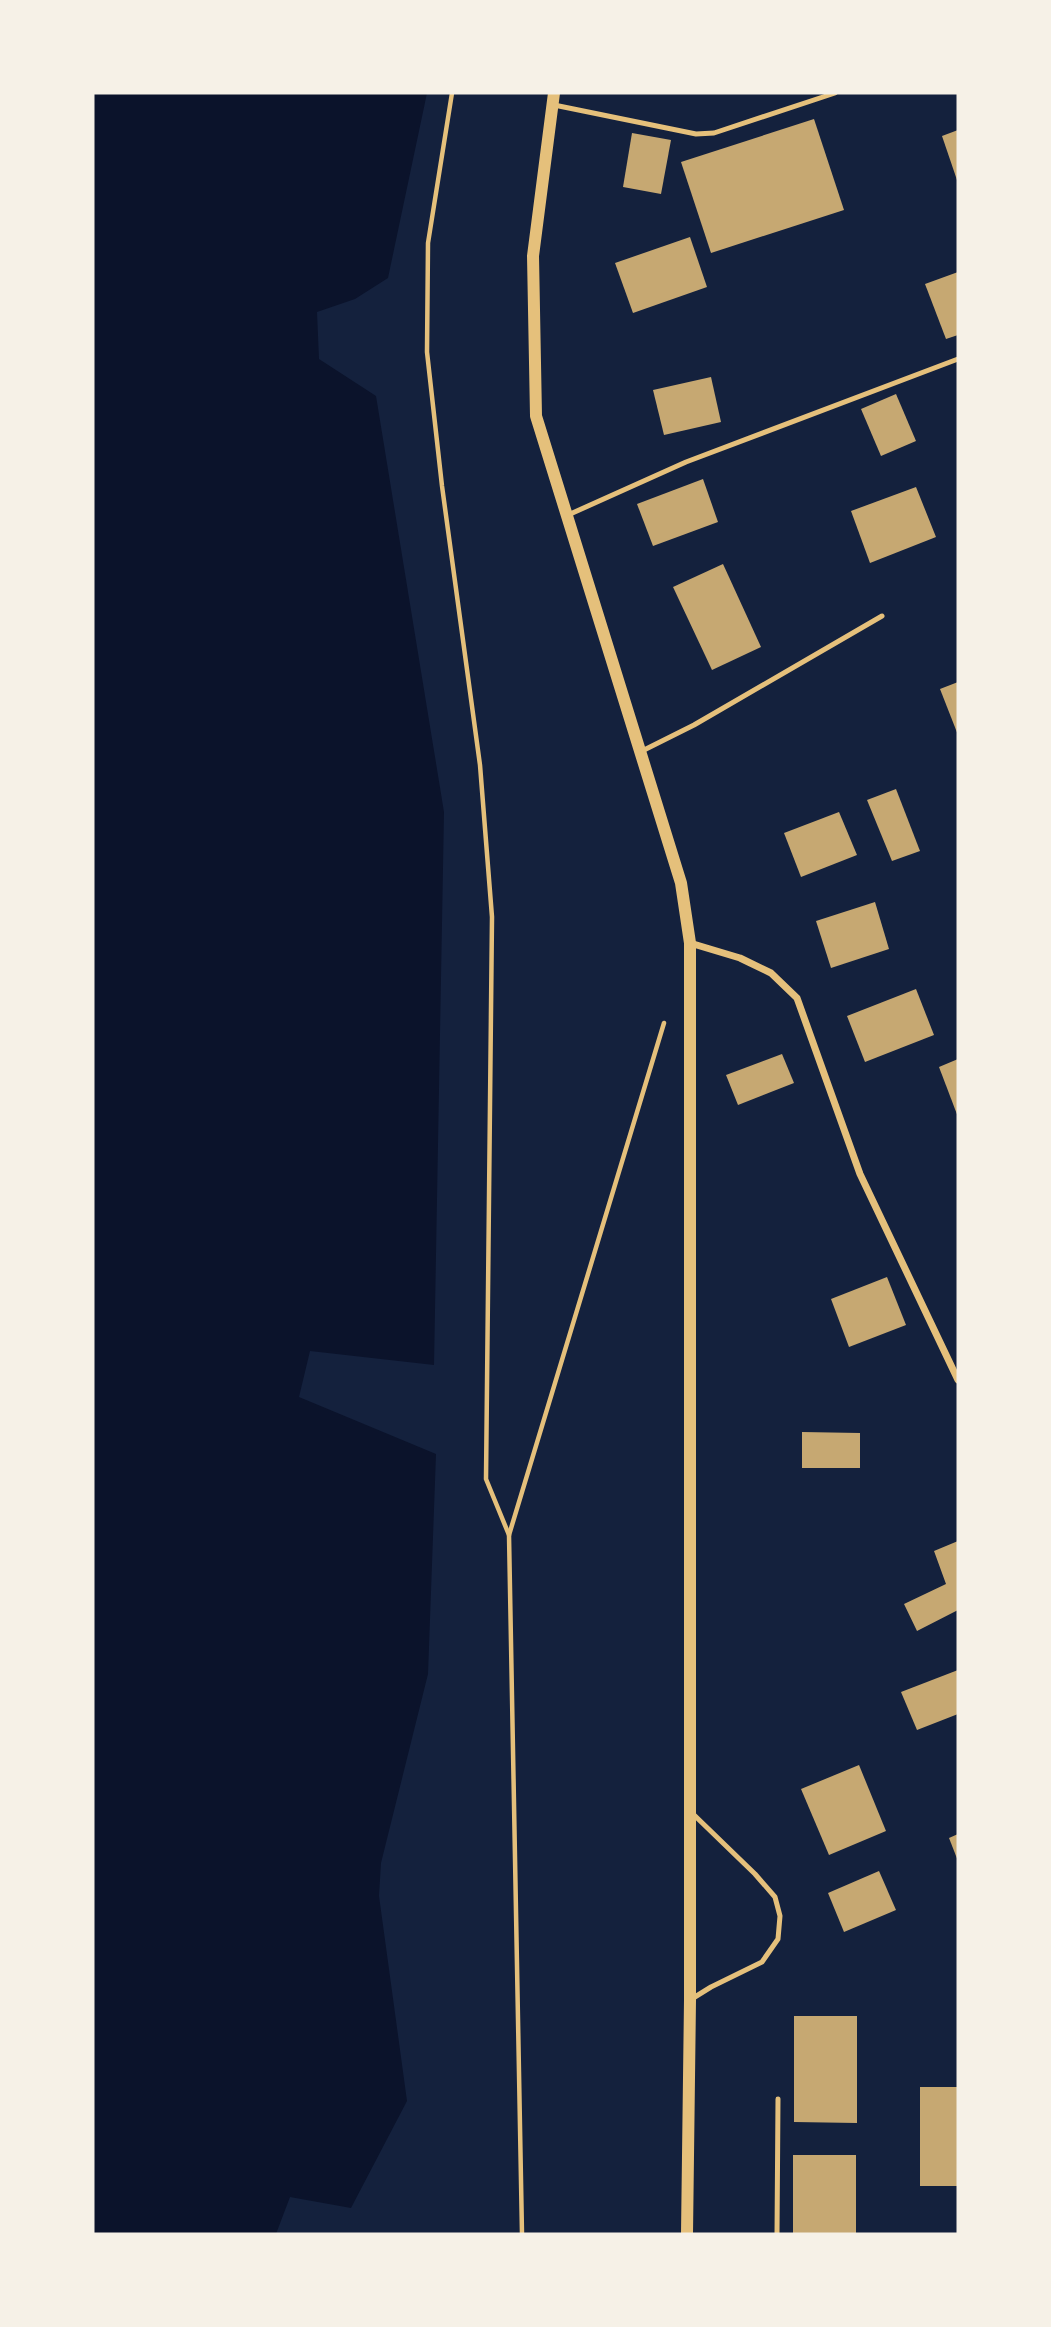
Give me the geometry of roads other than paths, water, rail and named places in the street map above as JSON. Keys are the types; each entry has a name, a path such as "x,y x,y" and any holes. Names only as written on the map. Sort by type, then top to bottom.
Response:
{"street":[{"path":"553,99 533,256 536,416 681,883 690,943 690,2000 687,2234"},
{"path":"690,943 740,958 771,973 797,998 860,1174 958,1380"}],"lane":[{"path":"553,99 696,134 714,133 835,93"},
{"path":"567,515 686,462 958,359"},
{"path":"640,752 694,725 882,616"},
{"path":"689,1810 775,1897 780,1916 778,1939 762,1962 690,2000"},
{"path":"777,2234 778,2099"}],"water":[{"path":"93,93 427,93 388,278 355,299 317,312 319,359 376,396 444,812 434,1365 310,1351 299,1397 436,1454 428,1674 381,1863 379,1896 407,2101 351,2208 290,2197 276,2234 93,2234"}]}
